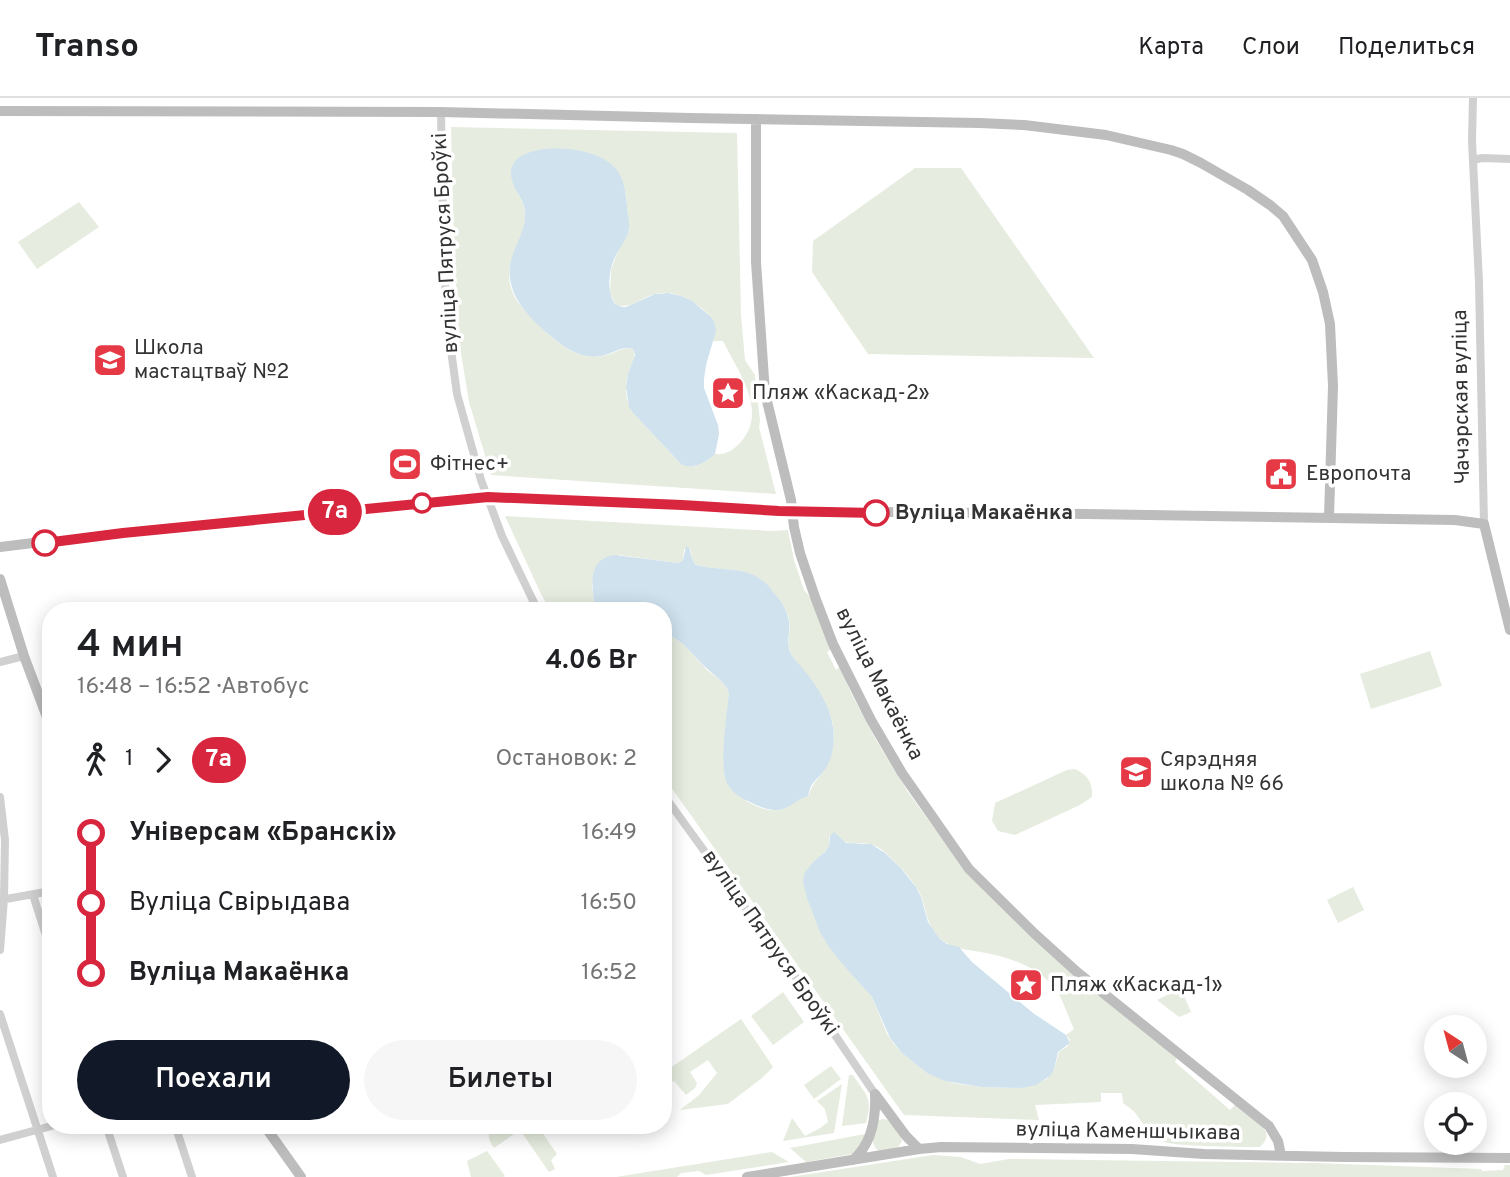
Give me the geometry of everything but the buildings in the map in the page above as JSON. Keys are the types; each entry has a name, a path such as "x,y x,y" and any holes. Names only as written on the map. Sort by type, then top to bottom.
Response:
{"street":[{"name":"Чачэрская вуліца","path":"1473,98 1472,160 1479,282 1484,524 1510,630"},
{"path":"0,111 441,113 980,123 1024,125 1106,135 1184,154 1269,205 1288,223 1312,260 1323,292 1329,324 1333,386 1329,517"},
{"name":"вуліца Пятруся Броўкі","path":"441,113 444,266 452,368 481,480 502,536 534,602"},
{"name":"вуліца Макаёнка","path":"756,119 756,262 765,393 793,511 800,553 833,644 871,720 902,773 969,869 1077,972 1269,1126 1278,1141 1281,1155"},
{"path":"1472,160 1510,159"},
{"path":"0,548 123,533 488,497 793,511 1329,517 1455,520 1484,524"},
{"path":"0,579 42,704"},
{"path":"0,663 24,656"},
{"path":"0,797 5,840 0,950"},
{"name":"вуліца Пятруся Броўкі","path":"672,806 797,979 875,1094"},
{"path":"2,899 42,893"},
{"path":"33,895 42,923"},
{"path":"0,1014 53,1177"},
{"path":"875,1094 919,1149"},
{"path":"853,1160 866,1146 874,1122 875,1094"},
{"path":"874,1122 884,1115 893,1118"},
{"path":"0,1140 42,1129"},
{"path":"109,1134 122,1177"},
{"path":"178,1134 192,1177"},
{"path":"270,1134 300,1177"},
{"path":"869,1136 872,1149 880,1156"},
{"path":"900,1153 907,1143 906,1136"},
{"name":"вуліца Каменшчыкава","path":"747,1177 941,1147 1132,1149 1204,1154 1345,1157 1510,1158"}],"shaded area":[{"path":"451,127 737,133 741,315 745,360 755,375 759,427 776,494 491,475 469,402 459,341","holes":["562,149 593,155 621,178 626,195 629,230 611,270 610,293 615,304 631,305 662,293 676,294 695,303 712,318 715,328 712,341 723,341 748,392 752,406 748,432 734,449 715,454 700,464 682,465 631,409 626,388 634,357 633,349 594,356 581,355 570,350 528,314 511,288 510,268 522,233 525,214 516,189"]},
{"path":"915,168 961,168 1094,358 868,354 812,272 813,241"},
{"path":"79,202 99,227 37,269 18,242"},
{"path":"505,516 788,530 804,590 814,602 831,649 827,652 836,670 840,667 876,740 934,828 975,877 1177,1057 1175,1062 1230,1110 1236,1104 1257,1121 1266,1132 1263,1144 1260,1147 1209,1146 1162,1141 1123,1103 1122,1093 1101,1093 1101,1102 1035,1105 1039,1120 904,1115 672,789 672,636 727,688 729,694 724,772 731,787 745,800 771,810 785,808 809,795 828,763 834,731 831,717 825,703 790,652 789,619 782,603 766,585 749,573 696,565 690,549 684,549 683,560 679,563 619,555 592,584 594,602 545,602","holes":["834,833 844,841 873,845 892,859 917,889 939,938 949,945 1015,961 1034,970 1056,990 1074,1029 1066,1035 1070,1040 1068,1046 1059,1052 1054,1070 1047,1079 1023,1088 953,1083 927,1073 893,1043 872,997 824,938 806,894 804,876 829,846 829,837"]},
{"path":"1430,651 1442,686 1371,709 1360,674"},
{"path":"1075,769 1089,780 1092,797 1015,835 998,831 992,821 995,803 1067,770"},
{"path":"1353,887 1364,910 1338,923 1327,900"},
{"path":"1179,984 1191,1012 1179,1017 1157,1000 1169,994 1167,990"},
{"path":"783,992 804,1022 773,1045 751,1016"},
{"path":"741,1019 773,1067 728,1104 680,1110 699,1095 717,1073 708,1060 690,1072 697,1083 686,1095 674,1081 672,1082 672,1067"},
{"path":"831,1066 841,1079 814,1099 804,1085"},
{"path":"849,1075 853,1075 867,1098 869,1108 866,1123 842,1126"},
{"path":"842,1084 834,1133 783,1141 792,1118 805,1136 828,1122 825,1109 817,1101"},
{"path":"889,1120 902,1141 895,1148 879,1151 873,1137 878,1121"},
{"path":"489,1134 514,1134 494,1148"},
{"path":"523,1134 543,1134 557,1154 551,1160 555,1169 549,1172"},
{"path":"865,1134 862,1146 852,1154 806,1162 790,1148"},
{"path":"487,1151 505,1176 471,1177 467,1161"},
{"path":"772,1152 789,1162 706,1175 699,1171 681,1173 677,1177 616,1177"},
{"path":"933,1155 961,1157 980,1164 1009,1159 1315,1163 1482,1171 1503,1170 1505,1165 1510,1165 1510,1177 790,1177"}],"water":[{"path":"545,149 593,154 611,164 621,178 629,225 611,268 609,287 615,304 626,307 655,294 668,293 692,301 714,321 716,331 706,365 704,388 719,434 715,454 696,466 682,465 629,407 626,387 635,355 633,349 624,348 594,357 569,350 538,325 515,294 510,270 524,226 525,212 511,177 511,170 513,164 523,155"},
{"path":"686,546 696,565 749,573 766,584 781,601 787,614 791,654 826,704 834,737 830,760 811,786 808,796 786,808 775,810 762,807 741,797 727,783 724,740 729,694 721,681 672,636 672,602 594,602 593,576 599,562 605,558 615,555 679,563 683,560"},
{"path":"834,832 846,843 871,844 885,853 916,887 928,922 939,938 947,944 959,947 972,962 1033,1013 1066,1035 1070,1043 1058,1052 1050,1076 1036,1085 1023,1088 981,1087 945,1081 927,1073 902,1053 890,1038 872,997 827,944 807,898 804,874 825,852"}],"bus line":[{"name":"7а","path":"45,543 488,497 876,513"}],"place":[{"name":"Школа мастацтваў №2","path":"110,360"},
{"name":"Пляж «Каскад-2»","path":"728,393"},
{"name":"Фітнес+","path":"405,464"},
{"name":"Европочта","path":"1281,474"},
{"name":"Вуліца Макаёнка","path":"876,513"},
{"name":"Сярэдняя школа № 66","path":"1136,772"},
{"name":"Пляж «Каскад-1»","path":"1026,985"}]}
